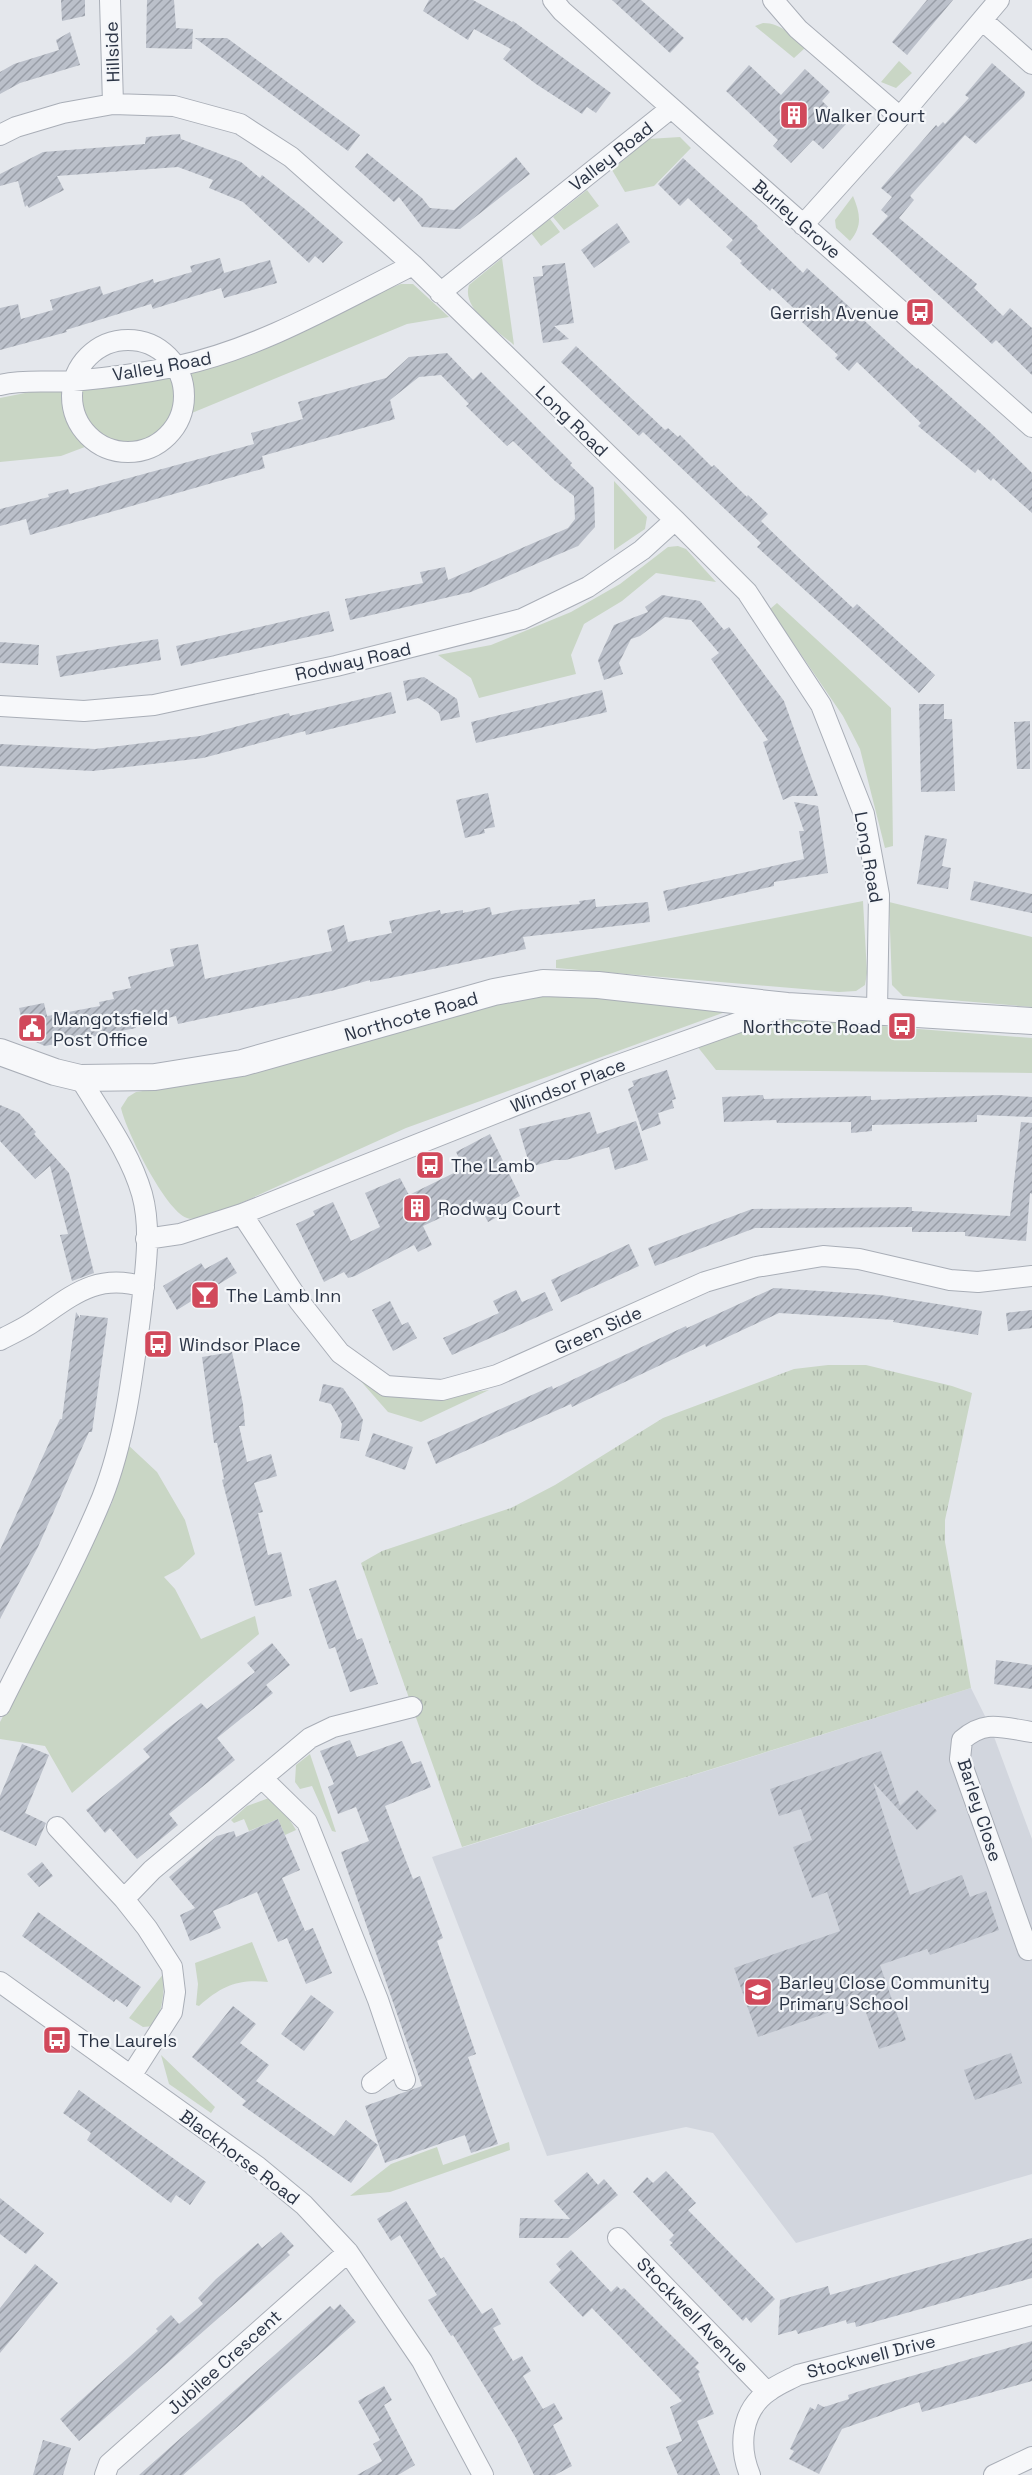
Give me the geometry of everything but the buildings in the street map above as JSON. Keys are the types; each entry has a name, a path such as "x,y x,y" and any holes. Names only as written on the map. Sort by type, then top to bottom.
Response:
{"street":[{"name":"Hillside","path":"110,0 113,104"},
{"name":"Burley Grove","path":"537,0 557,5 670,109 1032,427"},
{"path":"773,0 798,30 900,117"},
{"path":"803,225 900,117 999,0"},
{"path":"982,20 1032,64"},
{"name":"Long Road","path":"0,135 16,127 63,113 113,104 174,106 240,124 291,157 413,265 675,520 747,592 821,705 864,814 879,895 877,1010"},
{"name":"Valley Road","path":"440,293 670,109"},
{"name":"Valley Road","path":"0,385 10,382 73,381 177,366 231,352 275,334 413,265"},
{"path":"117,340 142,340 163,350 177,366 184,385 184,401 178,423 161,442 141,451 118,452 99,445 84,432 72,411 70,391 73,381 80,365 96,348 117,340"},
{"name":"Rodway Road","path":"0,706 84,711 154,705 336,666 522,619 588,587 642,550 675,520"},
{"name":"Northcote Road","path":"0,1052 55,1072 80,1078 155,1077 242,1063 494,992 543,983 598,985 787,1005 1032,1022"},
{"name":"Windsor Place","path":"146,1239 180,1234 242,1214 607,1069 787,1005"},
{"path":"0,1706 102,1496 121,1434 144,1287 146,1239 142,1195 133,1168 80,1078"},
{"name":"Green Side","path":"242,1214 298,1301 340,1353 386,1386 442,1390 497,1375 705,1282 756,1267 823,1256 859,1259 950,1280 978,1282 1032,1276"},
{"path":"0,1340 32,1323 71,1295 88,1287 124,1281 144,1287"},
{"path":"124,1899 152,1870 310,1738 333,1727 412,1707"},
{"name":"Barley Close","path":"1029,1950 960,1758 962,1740 975,1729 990,1726 1032,1732"},
{"path":"262,1778 307,1822 378,2000 402,2071 372,2083"},
{"path":"57,1827 124,1899 147,1928 172,1967 175,1992 172,2012 131,2076"},
{"name":"Blackhorse Road","path":"0,1982 258,2167 304,2205 348,2252 422,2361 483,2475"},
{"name":"Stockwell Avenue","path":"618,2238 767,2392"},
{"name":"Jubilee Crescent","path":"105,2475 109,2464 348,2252"},
{"name":"Stockwell Drive","path":"750,2475 741,2437 750,2414 767,2392 798,2374 1032,2315"},
{"path":"994,2475 1032,2457"}],"shaded area":[{"name":"Barley Close Community Primary School","path":"971,1688 990,1726 1032,1839 1032,2174 796,2243 713,2133 686,2127 547,2156 432,1857"}],"green space":[{"path":"763,23 776,25 805,48 794,58 755,26"},
{"path":"899,61 912,73 896,88 881,82"},
{"path":"680,137 691,148 654,186 625,192 612,170 648,139"},
{"path":"587,190 599,206 564,230 553,217"},
{"path":"853,196 859,225 850,241 836,228 835,220"},
{"path":"550,219 560,232 541,246 531,233"},
{"path":"502,258 514,345 482,319 470,303 468,294 469,285"},
{"path":"401,284 413,284 449,317 407,324 187,415 136,444 119,443 106,439 61,456 0,462 0,398 35,391 144,380"},
{"path":"614,481 647,517 645,529 614,550"},
{"path":"678,546 686,549 716,582 656,573 622,601 584,624 571,655 576,674 479,698 471,678 438,655 491,645 571,612 620,584 668,547"},
{"path":"777,603 891,708 893,846 885,848 860,749 843,716 770,609"},
{"path":"863,901 867,973 865,985 856,991 839,992 556,968 556,960"},
{"path":"889,902 1032,937 1032,1007 903,996 892,985"},
{"path":"586,994 728,1011 406,1128 219,1213 198,1218 187,1218 168,1201 138,1151 121,1108 128,1097 136,1092 211,1081 505,999"},
{"path":"795,1019 1032,1038 1032,1073 716,1070 697,1046 760,1026"},
{"path":"828,1365 866,1365 972,1393 945,1520 945,1542 971,1688 462,1847 361,1563 382,1551 511,1508 555,1485 663,1418 794,1369"},
{"path":"351,1370 374,1387 401,1397 430,1399 489,1390 421,1422 388,1412"},
{"path":"126,1443 157,1472 185,1520 195,1554 179,1569 164,1577 175,1589 201,1639 255,1616 259,1634 72,1793 45,1746 0,1739 0,1722 112,1503"},
{"path":"310,1754 336,1832 332,1831 312,1786 300,1789 295,1782 296,1765"},
{"path":"269,1798 283,1809 296,1830 285,1835 278,1819 249,1831 244,1819 234,1823 231,1820 247,1806"},
{"path":"252,1942 268,1982 257,1981 230,1985 199,2006 196,2005 198,1984 195,1963"},
{"path":"164,1973 162,2001 157,2020 154,2026 143,2027 129,2018"},
{"path":"161,2055 215,2107 211,2113 169,2084"},
{"path":"509,2142 510,2150 390,2192 350,2196 391,2164 437,2147 443,2165"}],"place":[{"name":"Walker Court","path":"794,115"},
{"name":"Gerrish Avenue","path":"920,312"},
{"name":"Northcote Road","path":"902,1026"},
{"name":"Mangotsfield Post Office","path":"32,1028"},
{"name":"The Lamb","path":"430,1165"},
{"name":"Rodway Court","path":"417,1208"},
{"name":"The Lamb Inn","path":"205,1295"},
{"name":"Windsor Place","path":"158,1344"},
{"name":"Barley Close Community Primary School","path":"758,1992"},
{"name":"The Laurels","path":"57,2040"}]}
